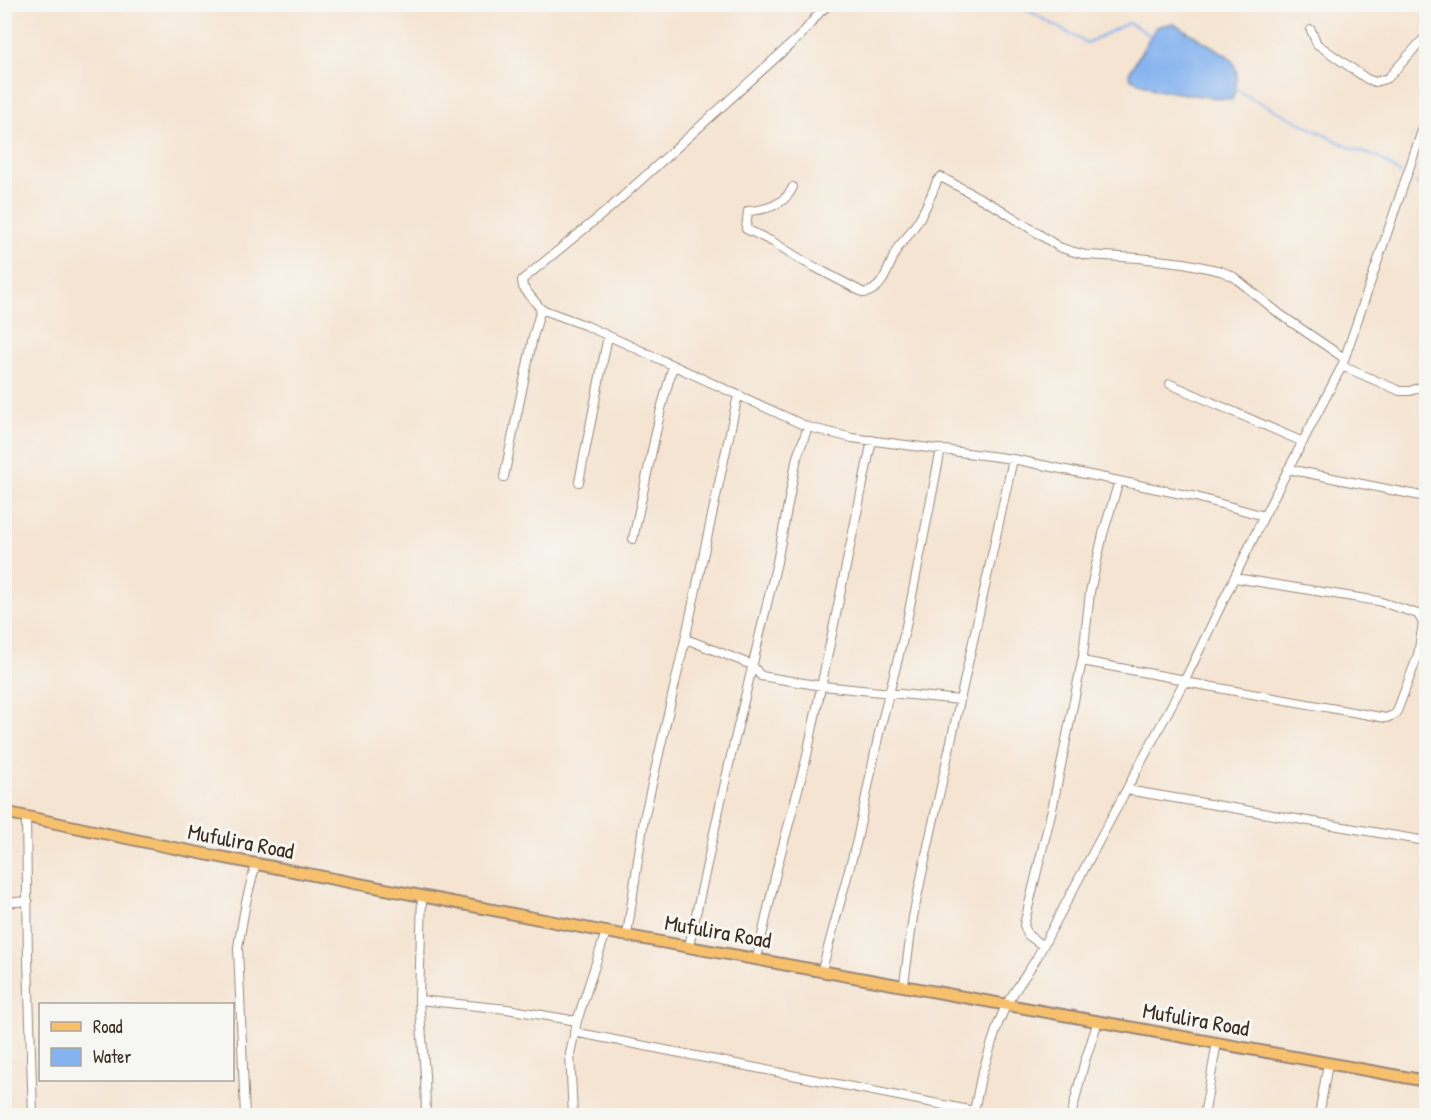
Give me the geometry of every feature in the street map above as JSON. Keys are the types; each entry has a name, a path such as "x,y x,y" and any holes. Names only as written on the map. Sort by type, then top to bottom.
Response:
{"main road":[{"name":"Mufulira Road","path":"4,812 606,932 904,984 1426,1081"}],"street":[{"path":"830,4 820,12 801,35 609,208 522,280 523,287 542,309 608,336 808,427 872,440 1013,459 1197,497 1264,516"},
{"path":"1311,30 1317,44 1367,79 1375,82 1388,78 1426,36"},
{"path":"574,1032 974,1113 991,1042 1007,1003 1043,946 1185,681 1264,516 1343,362 1426,119"},
{"path":"793,188 788,197 775,205 758,211 748,211 746,229 864,293 878,286 898,247 922,214 941,177 1065,249 1086,255 1139,258 1208,267 1221,271 1234,277 1343,362 1400,391 1410,391 1426,386"},
{"path":"504,477 533,337 542,309"},
{"path":"579,482 608,336"},
{"path":"633,539 661,409 674,366"},
{"path":"1170,384 1303,442"},
{"path":"627,935 644,819 686,639 738,395"},
{"path":"689,946 777,562 797,457 808,427"},
{"path":"757,958 778,864 806,760 872,440"},
{"path":"822,970 857,840 905,631 940,449"},
{"path":"904,984 914,917 1013,459"},
{"path":"1288,470 1426,497"},
{"path":"1043,946 1028,935 1024,924 1053,805 1082,661 1090,592 1103,534 1119,481"},
{"path":"1082,661 1386,718 1396,714 1418,655 1423,623 1418,614 1378,601 1234,578"},
{"path":"686,639 752,665 760,676 822,686 960,700"},
{"path":"1127,790 1426,841"},
{"path":"27,818 28,960 33,1116"},
{"path":"245,1116 238,947 256,863"},
{"path":"422,896 419,1000 426,1116"},
{"path":"4,903 28,901"},
{"path":"573,1116 570,1054 577,1021 606,932"},
{"path":"419,1000 507,1009 577,1021"},
{"path":"1071,1116 1098,1021"},
{"path":"1204,1116 1217,1042"},
{"path":"1319,1116 1328,1063"}],"water":[{"path":"1173,23 1228,56 1232,61 1237,77 1232,100 1157,90 1131,79 1129,73 1156,27"}],"waterway":[{"path":"1013,4 1087,43 1128,23 1152,37"},
{"path":"1233,87 1355,150 1378,157 1401,174"},
{"path":"1416,182 1426,191"}]}
